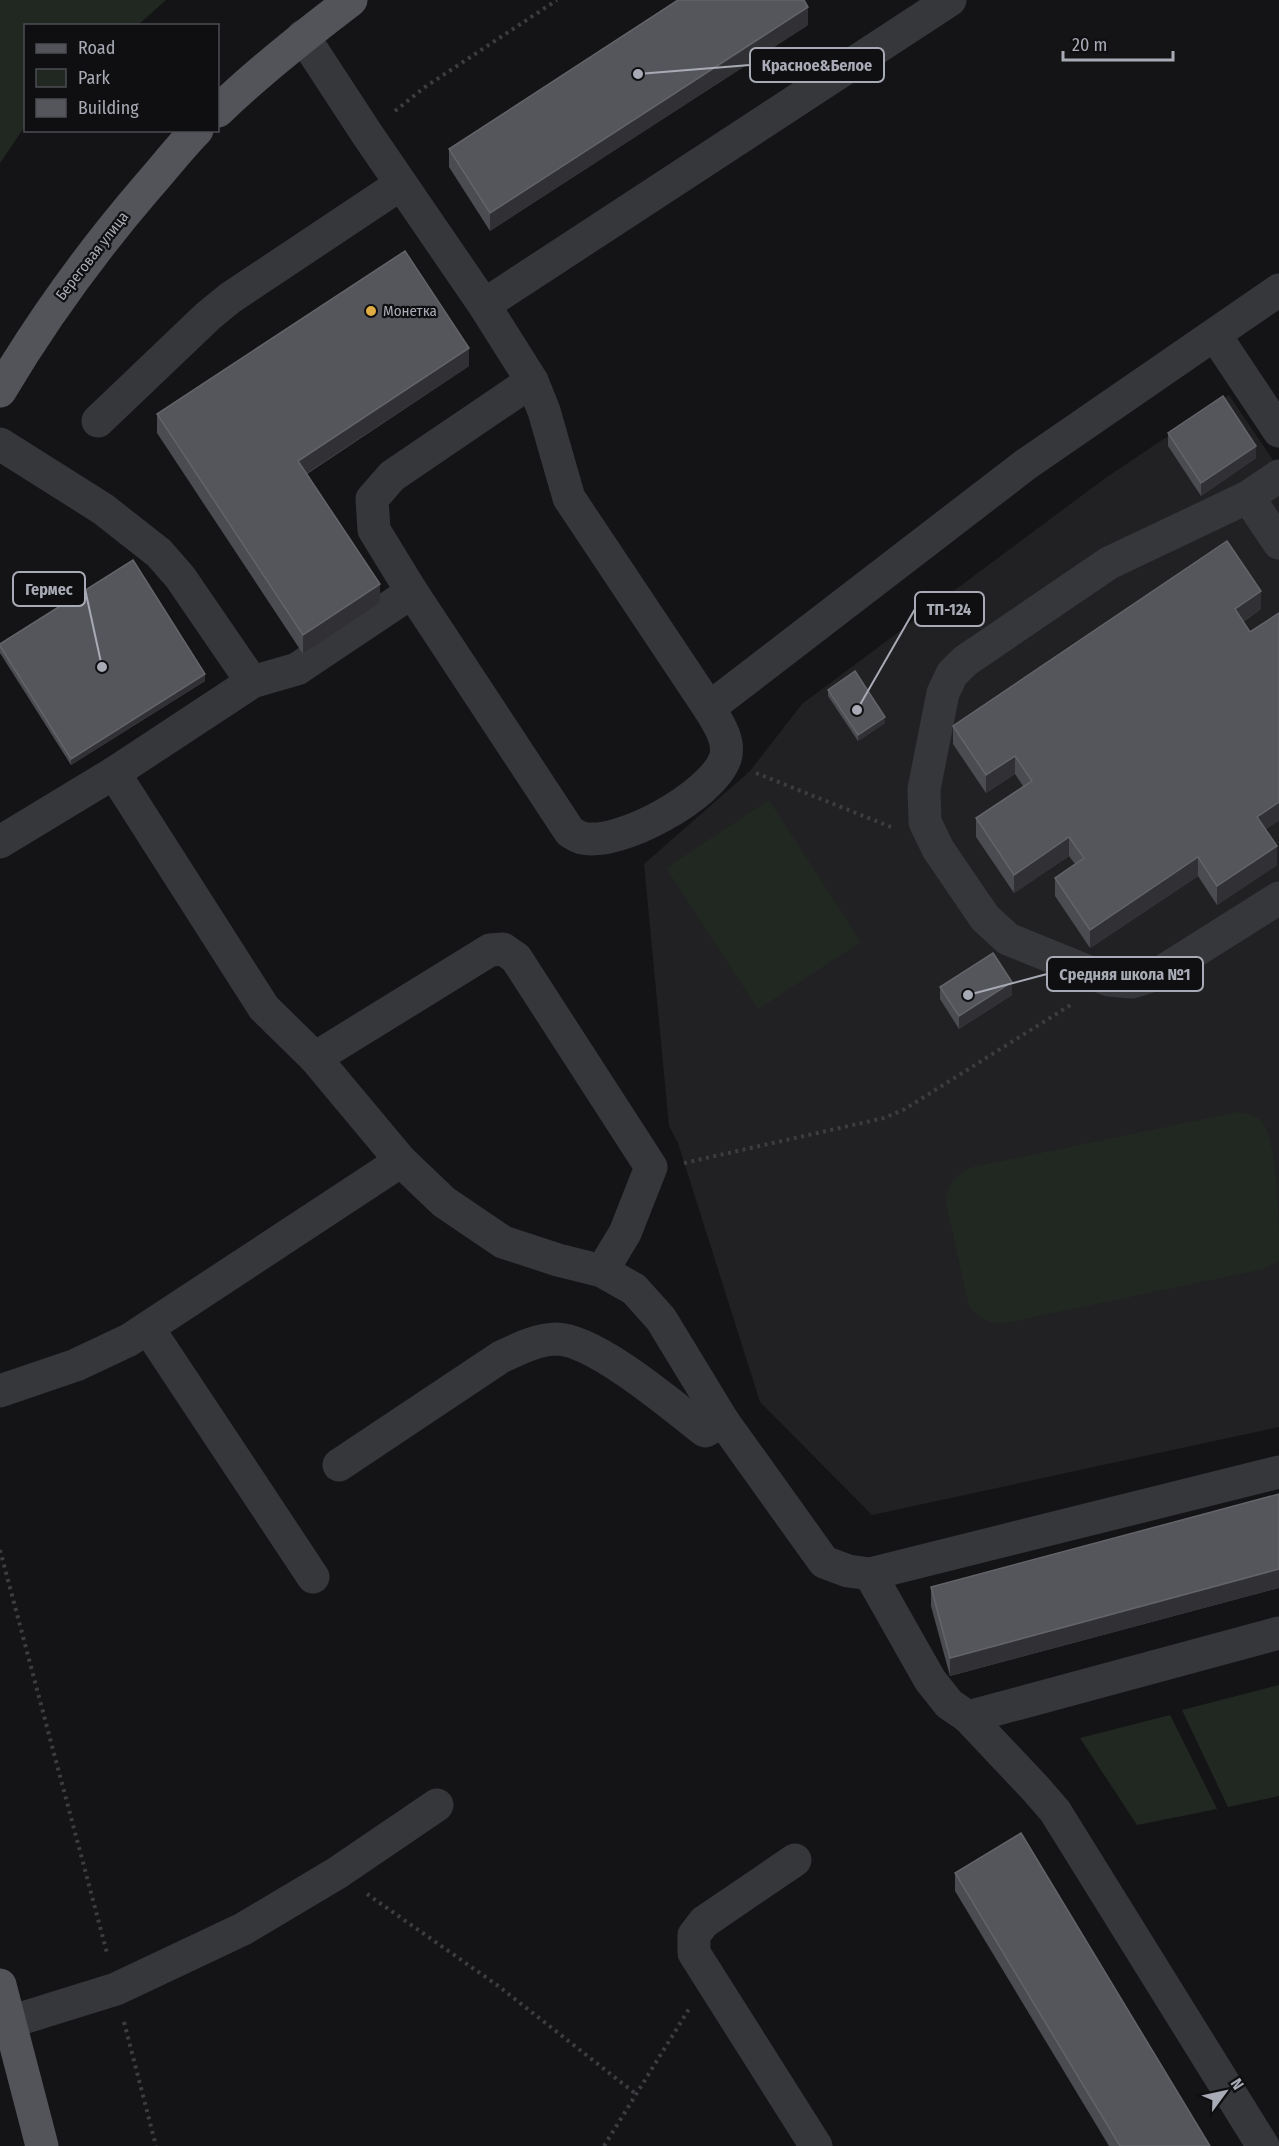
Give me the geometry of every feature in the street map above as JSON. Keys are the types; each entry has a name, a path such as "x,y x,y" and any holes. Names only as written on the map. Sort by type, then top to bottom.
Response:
{"main road":[{"path":"219,110 303,36 351,0"},
{"name":"Береговая улица","path":"0,391 77,272 195,132"},
{"path":"0,1985 42,2146"}],"lane":[{"path":"484,305 929,6"},
{"path":"303,36 484,305 532,381 544,411 569,498 724,733 725,760 702,788 644,827 604,838 582,838 570,832 412,592 374,530 372,500 392,476 532,381"},
{"path":"98,421 208,316 230,298 401,184"},
{"path":"709,708 1025,465 1279,290"},
{"path":"1215,335 1279,431"},
{"path":"0,444 102,509 159,553 180,577 252,682"},
{"path":"1279,476 1248,497 1109,563 965,661 951,674 943,693 924,789 923,806 925,822 938,849 986,918 1008,939 1109,980 1132,982 1160,973 1279,898"},
{"path":"1248,497 1279,543"},
{"path":"0,842 114,773 252,682 297,669 412,592"},
{"path":"114,773 264,1008 315,1058 401,1161 444,1202 502,1242 602,1271 634,1289 661,1319 723,1421 824,1562 848,1571 870,1574 1279,1472"},
{"path":"315,1058 490,950 503,949 516,958 651,1167 624,1233 602,1271"},
{"path":"0,1391 76,1365 129,1340 401,1161"},
{"path":"148,1328 313,1577"},
{"path":"339,1465 501,1357 526,1346 558,1339 584,1347 631,1374 705,1431 723,1421"},
{"path":"870,1574 930,1680 949,1704 968,1717 1055,1811 1263,2146"},
{"path":"968,1717 1279,1633"},
{"path":"10,2022 116,1989 243,1929 337,1873 437,1805"},
{"path":"795,1860 704,1922 694,1935 694,1953 816,2146"}],"path":[{"path":"367,134 425,87 557,0"},
{"path":"725,760 896,829 925,822"},
{"path":"651,1167 683,1163 884,1118 904,1109 1109,980"},
{"path":"0,1550 156,2146"},
{"path":"337,1873 497,1985 636,2094"},
{"path":"604,2146 709,1978"}],"shaded area":[{"path":"1229,395 1279,469 1279,1427 872,1515 760,1402 678,1143 669,1126 644,864 750,771 802,704 1104,479"}],"green space":[{"path":"0,0 166,0 139,24 24,24 24,127 0,163"},
{"path":"769,800 861,942 758,1009 666,868"},
{"path":"1238,1112 1258,1118 1268,1135 1277,1189 1279,1261 1264,1269 1001,1324 983,1319 969,1306 946,1203 950,1185 957,1176 973,1167"},
{"path":"1279,1685 1279,1796 1228,1807 1182,1710"},
{"path":"1170,1715 1217,1809 1137,1825 1080,1738"}],"building":[{"path":"678,0 804,0 808,7 490,213 449,149"},
{"path":"405,251 469,348 298,461 380,584 303,635 157,414"},
{"path":"1223,396 1256,446 1201,483 1168,433"},
{"path":"1227,541 1261,591 1235,609 1250,632 1279,613 1279,802 1257,817 1277,846 1217,886 1198,857 1090,930 1055,878 1084,858 1069,837 1014,875 976,818 1032,781 1015,756 986,775 953,726"},
{"path":"133,560 205,674 71,759 0,644"},
{"path":"855,671 885,717 858,735 828,690"},
{"path":"993,953 1012,982 959,1016 940,987"},
{"path":"1279,1494 1279,1569 950,1658 931,1587"},
{"path":"1021,1833 1210,2146 1120,2146 955,1873"}],"place":[{"name":"Красное&Белое","path":"638,74"},
{"name":"Монетка","path":"371,311"},
{"name":"Гермес","path":"102,667"},
{"name":"ТП-124","path":"857,710"},
{"name":"Средняя школа №1","path":"968,995"}]}
